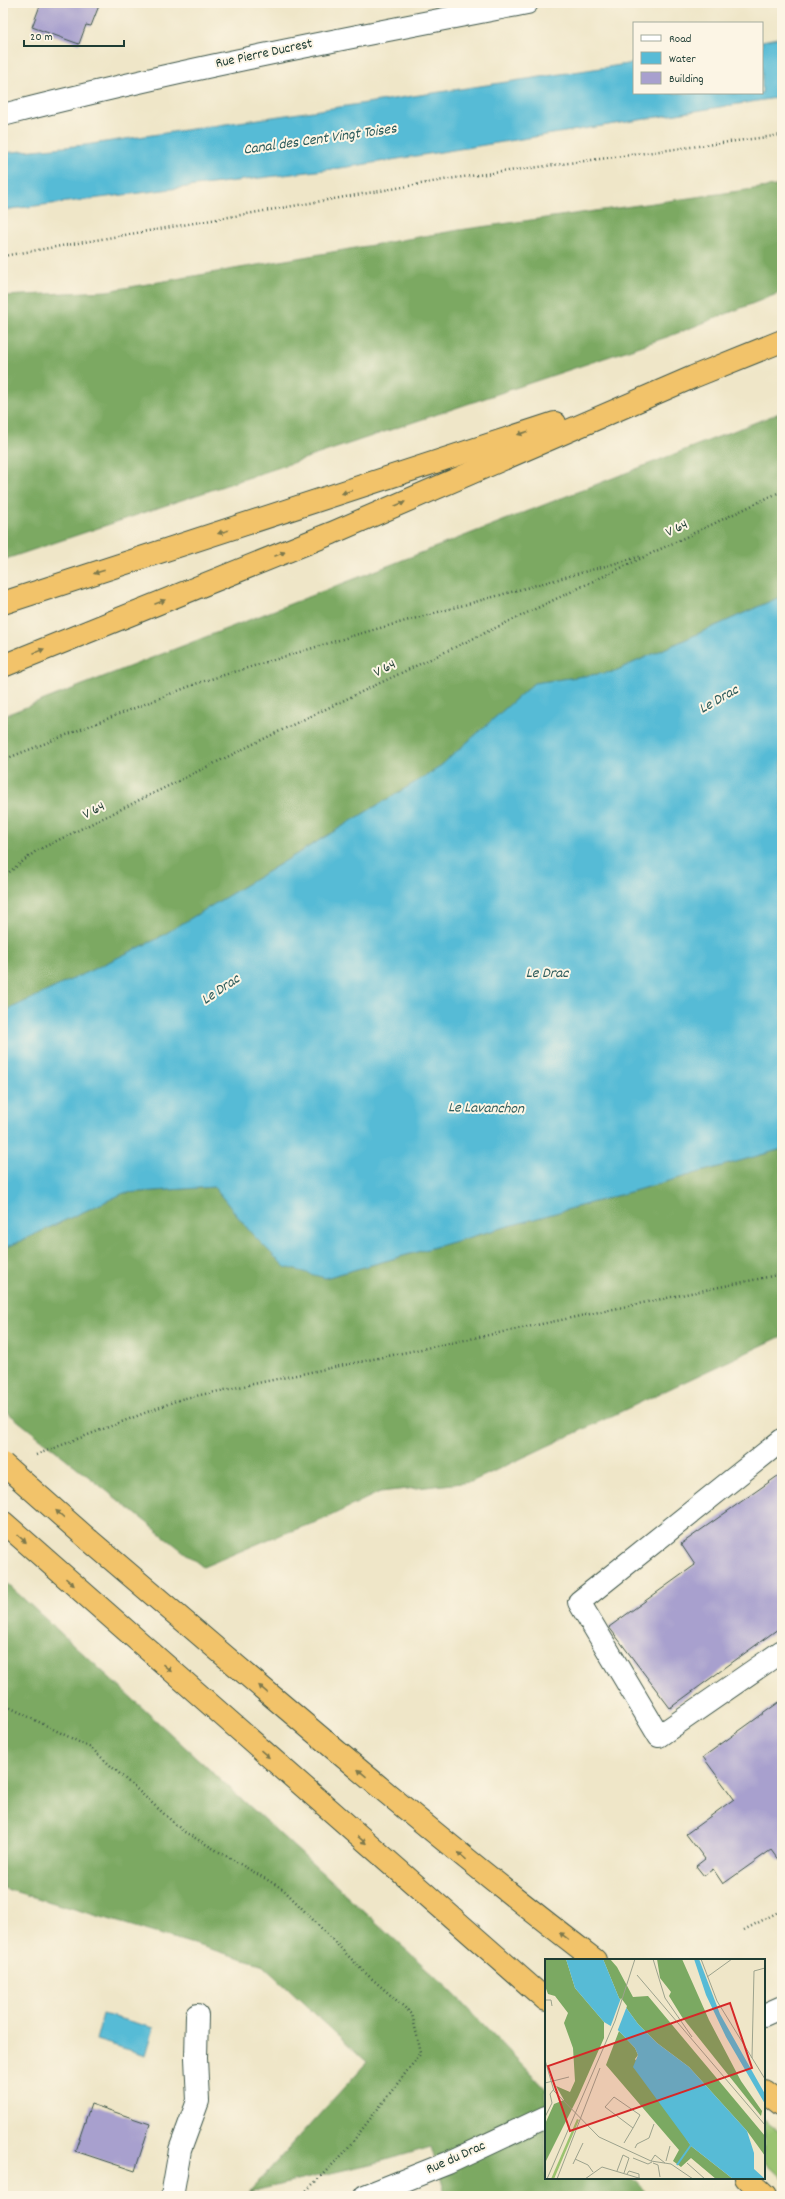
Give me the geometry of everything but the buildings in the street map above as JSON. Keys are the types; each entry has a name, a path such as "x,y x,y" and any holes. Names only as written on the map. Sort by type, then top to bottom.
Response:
{"highway":[{"path":"3,666 332,533 693,377 782,341"},
{"path":"3,603 322,500 693,377"},
{"path":"3,1464 89,1540 351,1764 504,1890 594,1959"},
{"path":"3,1522 545,1999"},
{"path":"765,2092 782,2105"},
{"path":"747,2179 765,2196"}],"street":[{"name":"Rue Pierre Ducrest","path":"3,115 76,96 246,57 527,3"},
{"path":"782,1440 579,1602 659,1736 782,1651"},
{"path":"765,2015 782,2007"},
{"path":"172,2196 180,2150 198,2101 196,2058 197,2015"},
{"name":"Rue du Drac","path":"365,2196 448,2163 545,2117"}],"path":[{"path":"3,256 455,178 782,135"},
{"name":"V 64","path":"3,877 36,851 288,727 782,490"},
{"path":"3,760 198,683 362,633 648,554"},
{"path":"33,1456 181,1399 782,1274"},
{"path":"3,1704 91,1748 183,1831 283,1889 362,1970 412,2014 420,2053 343,2154 302,2196"},
{"path":"744,1930 782,1910"}],"green space":[{"path":"782,185 782,292 670,336 3,560 3,296 107,291 459,230"},
{"path":"782,412 782,596 613,672 534,683 437,769 155,940 3,1012 3,716"},
{"path":"782,1149 782,1336 471,1482 380,1492 322,1520 269,1539 203,1567 3,1409 3,1249 124,1193 214,1187 252,1234 325,1278"},
{"path":"3,1580 451,1991 545,2088 545,2179 633,2179 650,2196 446,2196 431,2147 383,2161 249,2192 367,2062 261,1964 3,1888"},
{"path":"765,2121 782,2134 782,2179 765,2163"}],"water":[{"name":"Canal des Cent Vingt Toises","path":"782,37 782,97 348,167 3,210 3,153 85,145 633,63 633,94 763,94 763,41"},
{"name":"Le Drac","path":"782,596 782,1149 325,1278 285,1267 252,1234 214,1187 124,1193 3,1249 3,1012 155,940 437,769 534,683 613,672"},
{"path":"103,2014 154,2028 146,2055 96,2040"}],"water label":[{"name":"Le Lavanchon","path":"486,1109"}]}
